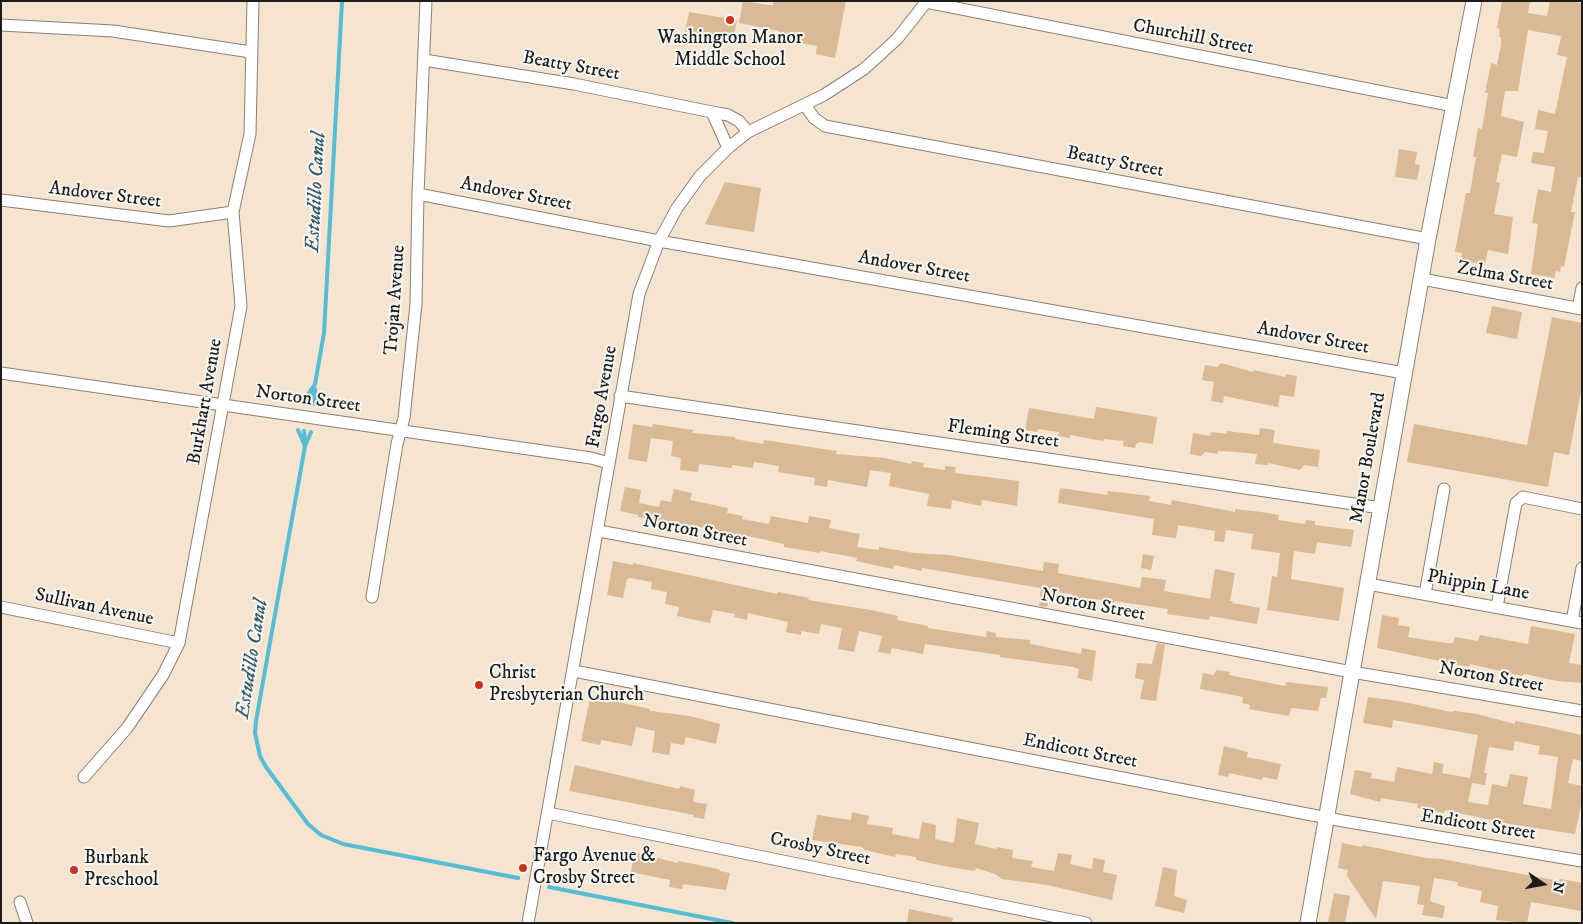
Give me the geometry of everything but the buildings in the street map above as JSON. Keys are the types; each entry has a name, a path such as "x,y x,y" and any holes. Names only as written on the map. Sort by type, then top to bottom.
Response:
{"street":[{"name":"Burkhart Avenue","path":"84,777 127,728 163,676 179,643 224,405 240,306 233,212 250,134 253,1"},
{"name":"Trojan Avenue","path":"372,598 397,444 401,430 416,304 418,194 426,1"},
{"name":"Manor Boulevard","path":"1308,923 1428,239 1474,1"},
{"name":"Churchill Street","path":"926,2 1454,106"},
{"name":"Fargo Avenue","path":"528,923 599,531 620,396 639,294 659,240 677,208 700,176 728,148 748,132 805,105 843,84 876,60 897,39 926,2"},
{"path":"1,25 113,31 251,52"},
{"name":"Beatty Street","path":"424,60 574,84 712,112 739,121 748,132"},
{"name":"Beatty Street","path":"805,105 814,118 826,126 1428,239"},
{"path":"712,112 728,148"},
{"name":"Andover Street","path":"418,194 659,240 1404,373"},
{"name":"Andover Street","path":"1,200 169,221 233,212"},
{"name":"Zelma Street","path":"1422,279 1580,308"},
{"path":"1580,308 1582,288"},
{"name":"Norton Street","path":"1,373 591,458 609,463"},
{"name":"Fleming Street","path":"620,396 1381,508"},
{"path":"1425,594 1444,489"},
{"path":"1497,607 1516,503 1523,497 1582,508"},
{"name":"Norton Street","path":"599,531 1352,672 1582,711"},
{"path":"1577,622 1582,568"},
{"name":"Phippin Lane","path":"1368,584 1577,622"},
{"name":"Sullivan Avenue","path":"1,606 179,643"},
{"name":"Endicott Street","path":"574,671 1326,817 1582,860"},
{"name":"Crosby Street","path":"548,813 1086,923"},
{"path":"20,902 27,923"}],"waterway":[{"name":"Estudillo Canal","path":"303,402 315,384 324,333 342,1"},
{"name":"Estudillo Canal","path":"309,403 314,389"},
{"name":"Estudillo Canal","path":"315,389 315,404"},
{"name":"Estudillo Canal","path":"298,430 305,446 256,721 255,733 260,756 308,824 321,835 343,844 518,878"},
{"name":"Estudillo Canal","path":"304,431 305,444"},
{"name":"Estudillo Canal","path":"305,446 311,432"},
{"name":"Estudillo Canal","path":"549,887 732,923"}],"place":[{"name":"Washington Manor Middle School","path":"730,20"},
{"name":"Christ Presbyterian Church","path":"479,685"},
{"name":"Fargo Avenue & Crosby Street","path":"523,868"},
{"name":"Burbank Preschool","path":"74,870"}]}
